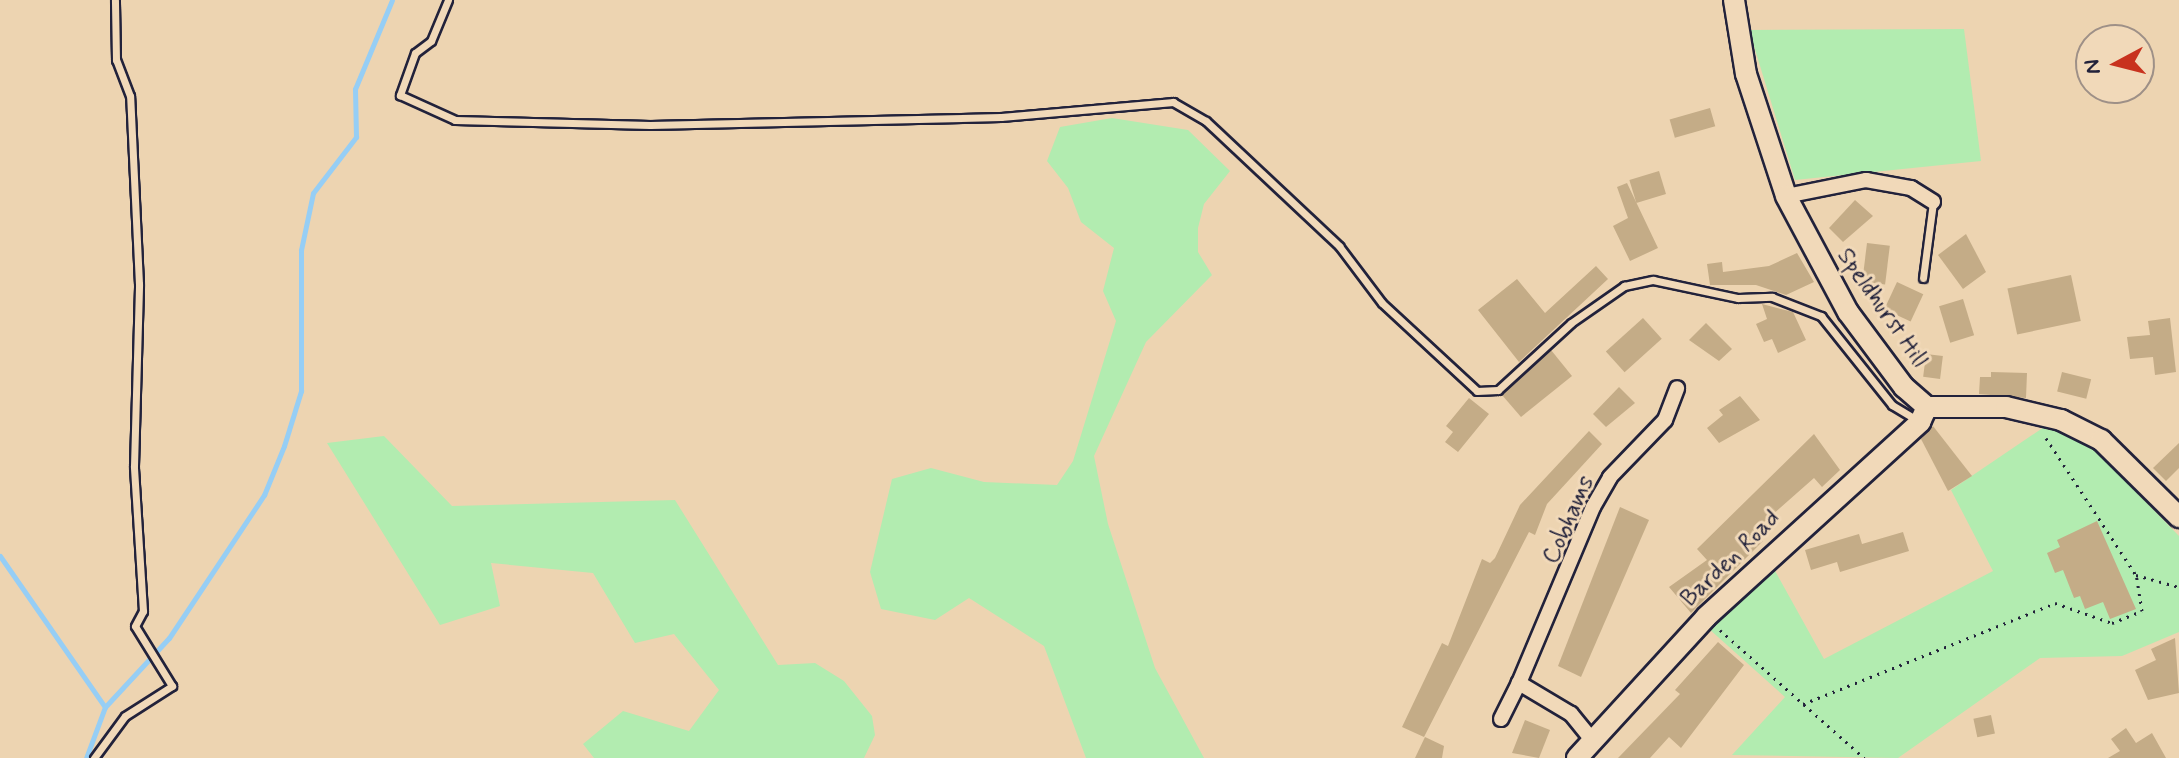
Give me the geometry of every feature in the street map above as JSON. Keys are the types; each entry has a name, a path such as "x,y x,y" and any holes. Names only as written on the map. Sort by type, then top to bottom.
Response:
{"street":[{"name":"Speldhurst Hill","path":"1734,0 1746,74 1786,196 1848,312 1924,415"},
{"path":"1786,196 1866,180 1911,188 1933,202"},
{"name":"Cobhams","path":"1501,719 1593,507 1610,477 1665,420 1677,388"},
{"path":"1924,415 2028,409 2101,440 2179,516"},
{"name":"Barden Road","path":"1577,758 1706,617 1924,415"},
{"path":"1519,683 1571,714 1593,741"}],"lane":[{"path":"94,758 125,716 172,686 135,626 143,611 134,466 139,284 130,96 116,60 115,0"},
{"path":"448,0 431,41 415,53 400,95 455,120 650,125 985,118 1173,102 1206,121 1339,246 1382,303 1477,391 1498,390 1571,323 1624,286 1653,280 1738,298 1772,297 1821,316 1892,405 1924,415"},
{"path":"1923,278 1933,202"}],"path":[{"path":"1803,704 2055,603 2112,623 2142,611 2136,575 2028,409"},
{"path":"2136,575 2179,587"},
{"path":"1706,617 1864,758"}],"green space":[{"path":"1964,29 1981,161 1795,180 1749,30"},
{"path":"1112,118 1188,130 1230,171 1204,204 1198,228 1198,252 1212,275 1146,342 1094,456 1108,524 1155,668 1204,758 1086,758 1044,646 969,598 935,620 881,609 870,572 892,479 931,468 984,482 1057,485 1073,461 1116,321 1103,291 1114,248 1081,222 1068,188 1047,161 1060,127"},
{"path":"2047,425 2095,450 2179,536 2179,632 2122,656 2040,658 1898,758 1732,755 1785,697 1708,628 1774,569 1824,659 1993,571 1951,490"},
{"path":"384,436 452,506 675,500 778,665 815,663 844,681 872,716 875,735 864,758 594,758 583,744 623,711 689,731 719,690 674,634 635,643 593,573 491,563 500,606 440,625 327,443"}],"building":[{"path":"1710,108 1715,126 1675,138 1670,120"},
{"path":"1659,171 1666,194 1636,203 1629,180"},
{"path":"1627,183 1658,248 1630,261 1613,226 1628,218 1617,187"},
{"path":"1855,200 1873,216 1843,242 1829,228"},
{"path":"1966,234 1986,272 1963,289 1938,255"},
{"path":"1867,243 1890,246 1885,285 1862,282"},
{"path":"1797,253 1814,282 1786,295 1756,285 1710,285 1707,264 1722,262 1723,272 1769,266"},
{"path":"1596,266 1608,279 1519,362 1478,310 1517,279 1545,313"},
{"path":"2071,275 2081,321 2017,334 2007,289"},
{"path":"1897,282 1923,294 1911,321 1884,309"},
{"path":"1963,299 1974,335 1950,343 1939,306"},
{"path":"1762,304 1793,312 1806,340 1778,353 1772,339 1764,342 1756,324 1767,319"},
{"path":"1643,318 1662,339 1625,372 1606,351"},
{"path":"2170,318 2176,372 2155,375 2153,357 2130,359 2127,337 2150,335 2148,321"},
{"path":"1706,323 1732,349 1719,361 1689,340"},
{"path":"1551,350 1572,376 1521,417 1502,395"},
{"path":"1926,354 1943,356 1940,379 1923,377"},
{"path":"1991,372 2027,373 2026,398 1979,394 1980,377 1991,377"},
{"path":"2062,372 2091,379 2086,399 2057,391"},
{"path":"1619,387 1635,403 1606,427 1593,414"},
{"path":"1740,396 1760,420 1719,443 1707,428 1723,415 1719,410"},
{"path":"1469,398 1489,414 1458,452 1445,442 1453,432 1446,426"},
{"path":"1933,426 1972,476 1948,491 1921,439"},
{"path":"1589,431 1602,444 1547,504 1535,535 1529,532 1424,737 1402,727 1442,643 1448,646 1482,559 1490,563 1495,558 1520,505"},
{"path":"1814,434 1840,470 1822,487 1814,478 1754,531 1763,541 1691,613 1669,587 1707,560 1697,549"},
{"path":"2179,443 2179,468 2166,481 2153,468"},
{"path":"1620,507 1649,520 1581,677 1558,666"},
{"path":"2097,521 2136,609 2110,619 2103,602 2085,609 2080,596 2074,598 2063,570 2055,573 2047,553 2060,547 2057,540"},
{"path":"1903,532 1909,551 1840,572 1837,562 1811,570 1805,550 1859,534 1862,544"},
{"path":"2175,638 2179,693 2148,700 2135,670 2156,660 2151,649"},
{"path":"1718,642 1744,665 1681,748 1669,737 1650,758 1618,758 1680,694 1675,690"},
{"path":"1991,715 1995,734 1977,737 1973,719"},
{"path":"1525,720 1550,730 1539,758 1512,753"},
{"path":"2126,728 2136,743 2152,733 2166,758 2108,758 2120,751 2111,739"},
{"path":"1425,737 1444,746 1442,758 1415,758"}],"waterway":[{"path":"86,758 105,707 169,638 264,495 284,446 301,391 301,250 313,193 356,137 355,89 392,0"},
{"path":"0,556 105,707"}]}
